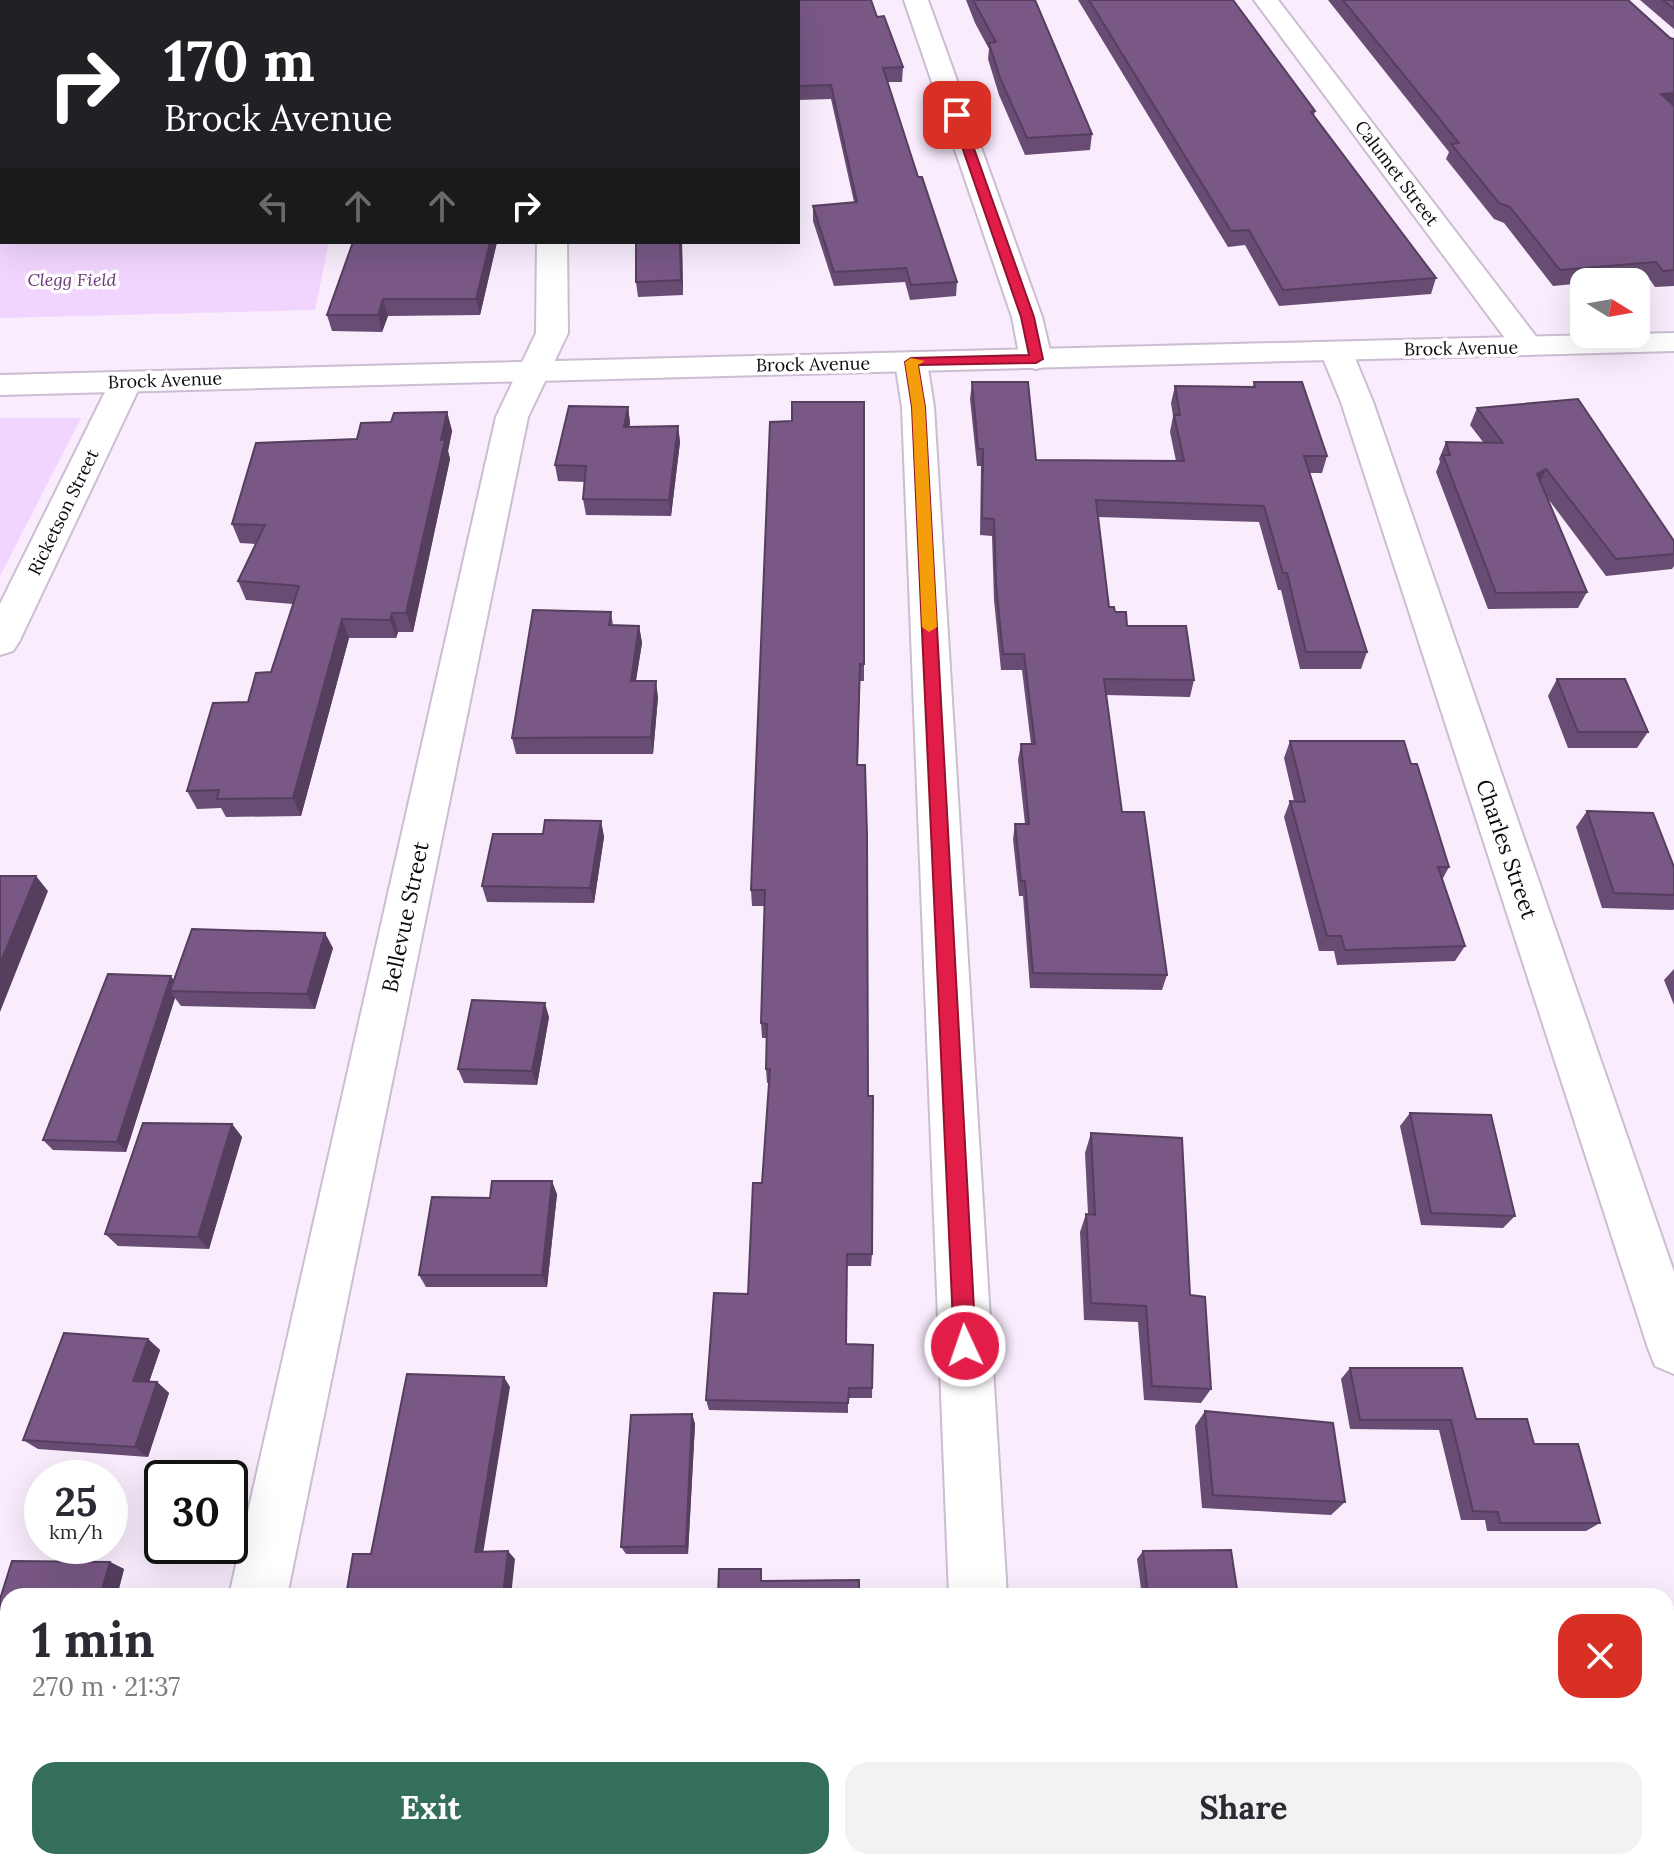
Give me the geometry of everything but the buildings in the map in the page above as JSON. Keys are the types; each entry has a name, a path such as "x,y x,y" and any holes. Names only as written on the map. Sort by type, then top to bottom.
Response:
{"street":[{"path":"916,0 1027,317 1036,359"},
{"name":"Calumet Street","path":"1266,0 1527,346"},
{"name":"Bellevue Street","path":"260,1588 512,417 552,333 552,244"},
{"name":"Brock Avenue","path":"0,385 537,369 1672,345"},
{"name":"Charles Street","path":"1336,351 1357,402 1674,1348"},
{"path":"911,362 918,407 978,1588"},
{"name":"Ricketson Street","path":"0,642 126,382"}],"green space":[{"name":"Clegg Field","path":"0,244 329,244 315,310 0,318"},
{"path":"0,418 81,418 0,576"}],"slow traffic":[{"path":"919,361 911,362 918,407 929,627"}],"route":[{"path":"957,115 1027,317 1036,359 911,362 918,407 965,1346"}]}
